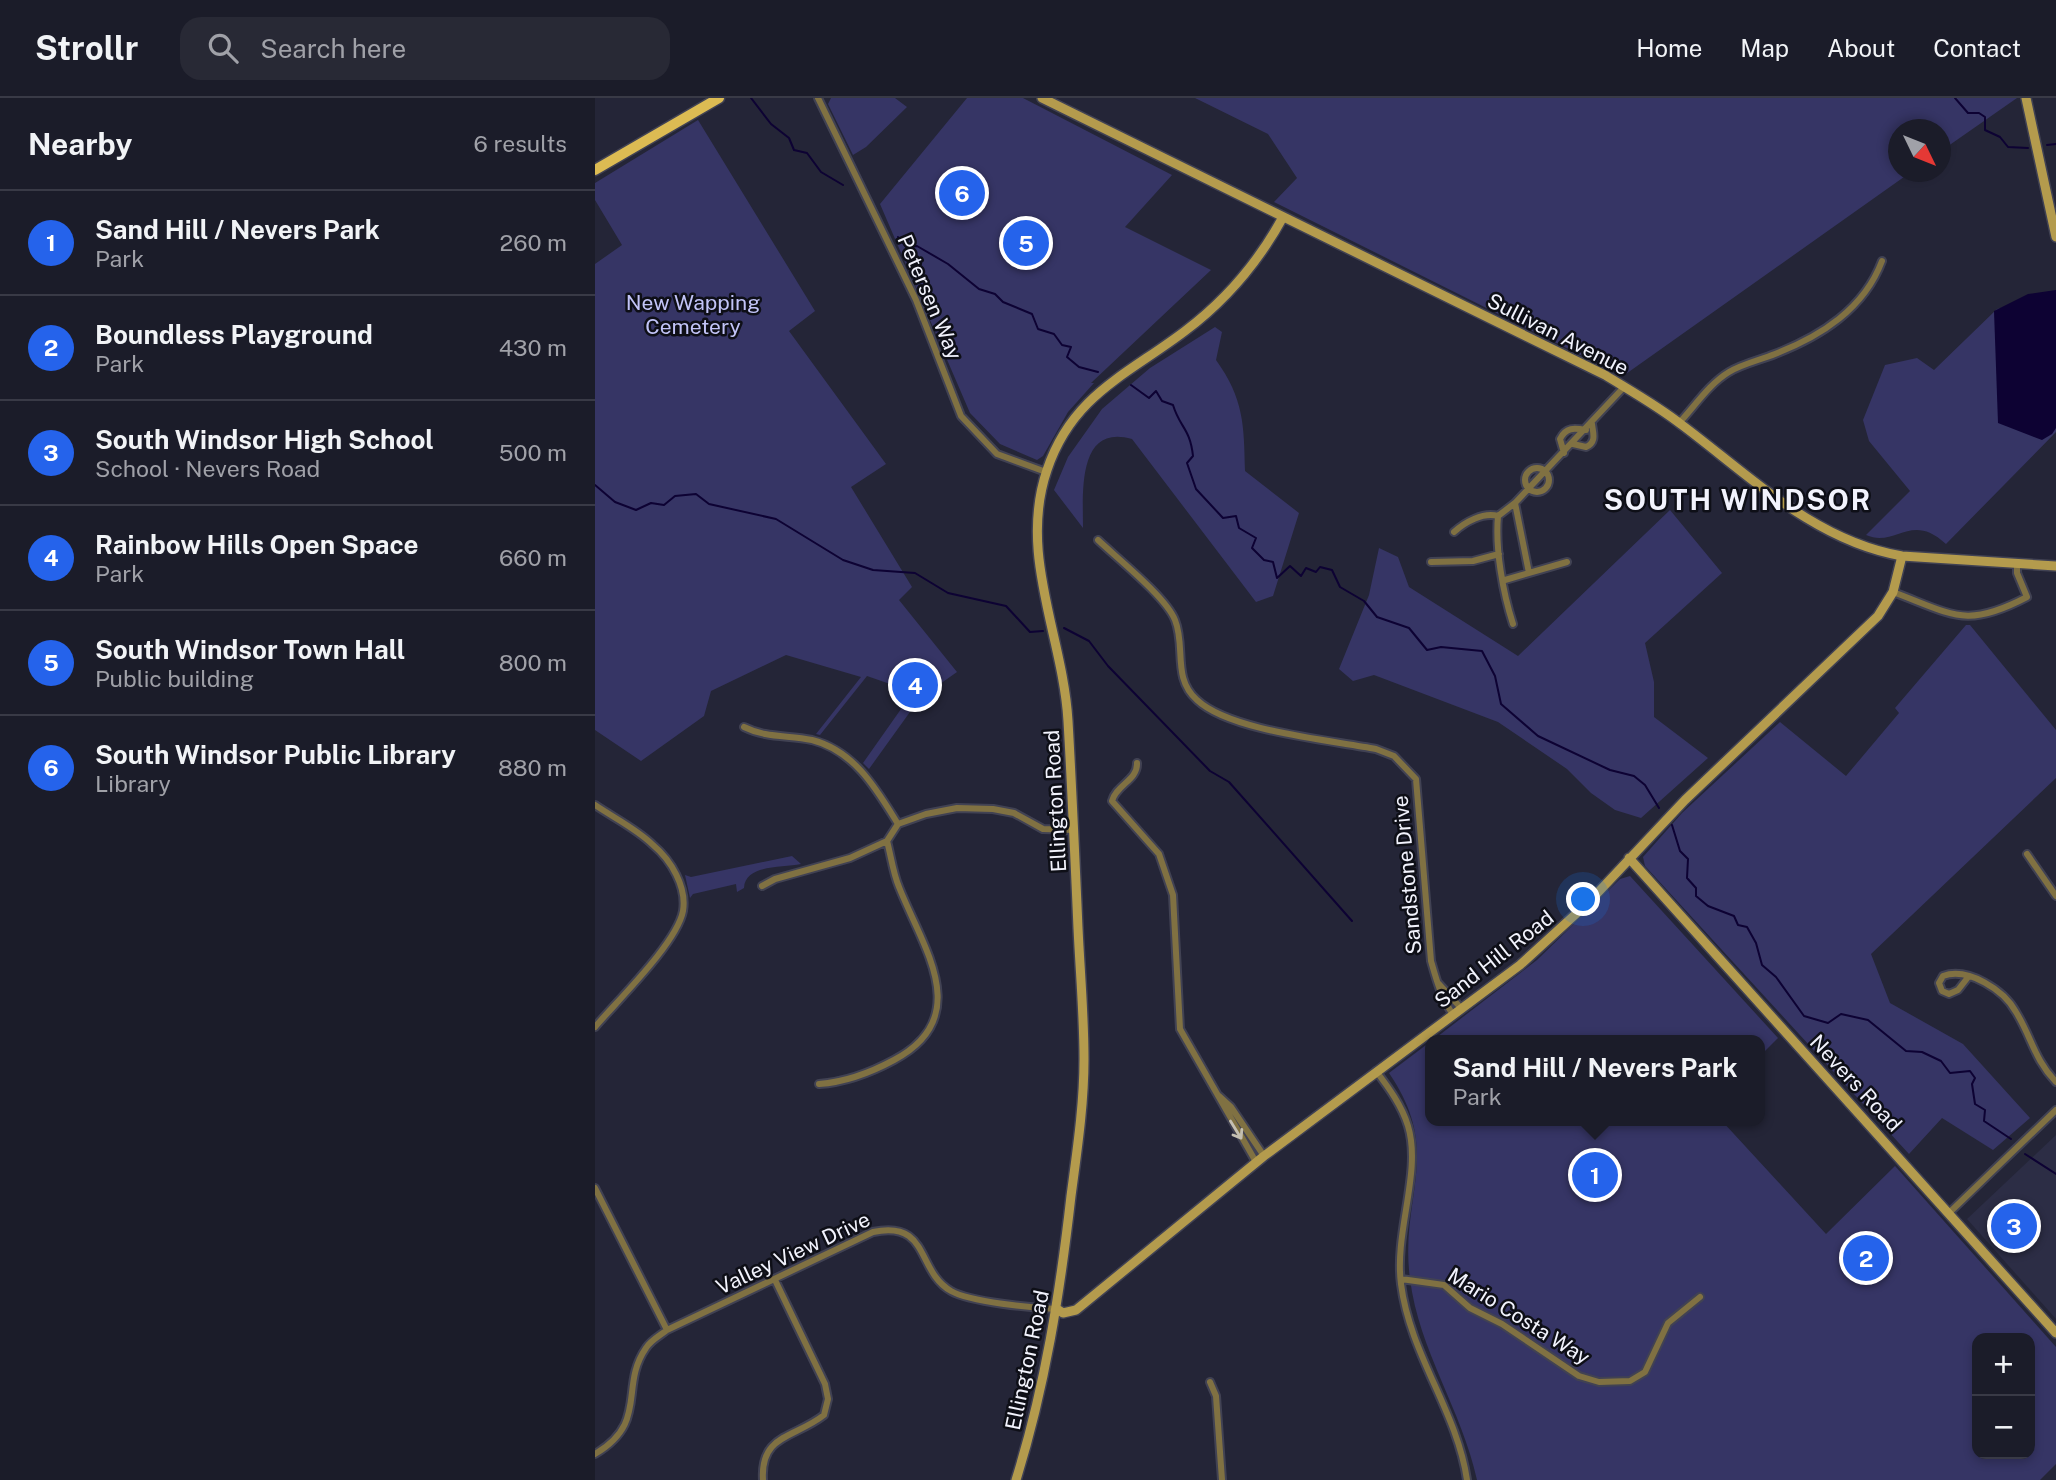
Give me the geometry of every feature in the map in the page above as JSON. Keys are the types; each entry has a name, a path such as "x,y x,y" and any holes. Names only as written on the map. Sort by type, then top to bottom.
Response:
{"main road":[{"path":"595,170 719,98"},
{"name":"Sullivan Avenue","path":"1042,98 1562,353 1624,387 1679,423 1814,524 1853,544 1902,556 2056,566"},
{"path":"2026,98 2056,237"},
{"name":"Ellington Road","path":"1016,1480 1038,1398 1057,1309 1084,1071 1065,689 1041,580 1036,537 1038,504 1046,472 1059,441 1081,408 1113,378 1182,333 1221,299 1257,257 1283,217"},
{"name":"Sand Hill Road","path":"1057,1309 1064,1305 1080,1305 1256,1162 1558,933 1685,800 1858,637 1884,609 1893,592 1902,556"},
{"name":"Nevers Road","path":"1629,858 2056,1333"}],"street":[{"name":"Petersen Way","path":"818,98 916,300 961,416 997,454 1046,472"},
{"path":"1679,423 1716,382 1730,372 1805,342 1847,313 1874,283 1882,261"},
{"path":"1498,516 1547,471 1624,387"},
{"path":"1573,444 1584,447 1591,444 1594,439 1592,424"},
{"path":"1563,453 1560,439 1565,432 1572,428 1586,430"},
{"path":"1528,490 1525,479 1528,471 1533,468 1547,471"},
{"path":"1528,490 1539,493 1546,490 1549,485 1547,471"},
{"path":"1515,503 1529,573"},
{"path":"1454,532 1477,518 1491,514 1498,516"},
{"path":"1498,516 1499,554 1513,624"},
{"name":"Sandstone Drive","path":"1098,540 1168,607 1176,621 1179,663 1185,684 1195,699 1215,714 1240,722 1375,749 1394,756 1409,769 1417,786 1431,961 1438,983 1438,993 1453,1014"},
{"path":"1431,562 1473,561 1499,554"},
{"path":"1505,580 1567,562"},
{"path":"1893,592 1959,616 1995,614 2027,597 2017,573 2017,564"},
{"path":"744,727 760,735 813,740 836,751 857,766 876,788 898,824"},
{"path":"1137,763 1135,774 1115,794 1112,801 1150,840 1165,871 1174,907 1180,1029 1256,1162"},
{"path":"595,805 652,843 667,858 680,882 683,911 671,938 595,1027"},
{"path":"762,886 775,879 850,858 887,841 898,824 947,810 993,808 1014,813 1043,829 1073,830"},
{"path":"819,1084 845,1082 902,1055 921,1041 936,1017 940,995 936,971 898,884 887,841"},
{"path":"2027,854 2056,896"},
{"path":"1969,976 1958,990 1949,994 1942,991 1939,983 1943,976 1951,973 1969,976 2002,995 2016,1011 2041,1067 2056,1082"},
{"name":"Sandstone Drive","path":"1438,983 1461,1008"},
{"path":"1376,1071 1391,1091 1409,1127 1412,1173 1401,1228 1401,1279 1417,1349 1459,1443 1467,1480"},
{"path":"1219,1095 1231,1107 1264,1156"},
{"path":"1950,1212 2056,1111"},
{"path":"595,1188 667,1330"},
{"name":"Valley View Drive","path":"595,1454 623,1432 631,1408 638,1362 647,1345 667,1330 873,1232 890,1228 917,1242 938,1280 954,1293 1057,1309"},
{"name":"Mario Costa Way","path":"1401,1279 1444,1285 1470,1308 1502,1324 1579,1376 1599,1382 1630,1381 1645,1372 1668,1323 1700,1297"},
{"path":"763,1480 762,1463 770,1447 824,1415 828,1399 825,1384 775,1280"},
{"path":"1210,1382 1216,1396 1222,1480"}],"shaded area":[{"path":"2056,290 2056,428 2042,440 1998,423 1994,311 2028,294"},
{"path":"2056,1135 2056,1319 1967,1219"}],"green space":[{"path":"831,98 895,98 907,107 866,147 853,155 828,104"},
{"path":"967,98 1023,98 1172,175 1125,227 1211,270 1091,383 1094,383 1068,412 1043,456 1037,460 1000,444 970,413 880,204"},
{"path":"1195,98 2017,98 1951,144 1951,119 1888,119 1888,182 1897,182 1623,376 1274,202 1297,178 1268,134"},
{"name":"New Wapping Cemetery","path":"698,120 815,311 789,331 886,464 851,487 912,587 899,600 957,672 920,698 869,769 863,763 913,692 867,676 820,735 816,734 861,677 786,655 711,691 704,716 641,761 595,730 595,264 622,245 595,200 595,183"},
{"path":"2056,293 2056,432 1946,544 1923,531 1913,530 1877,538 1866,535 1910,491 1869,441 1863,420 1885,365 1917,358 1934,370 1997,309"},
{"path":"1215,327 1222,332 1216,360 1232,387 1241,413 1245,471 1299,513 1273,596 1256,602 1132,439 1114,437 1101,441 1092,451 1084,480 1083,528 1054,490 1068,457 1102,409 1150,368"},
{"path":"1670,510 1722,573 1645,643 1654,682 1654,717 1708,758 1641,818 1615,810 1591,793 1567,769 1498,722 1374,675 1353,681 1339,669 1369,595 1379,548 1398,557 1409,587 1518,656"},
{"path":"1966,625 1970,625 2056,730 2056,778 1871,954 1890,1003 1963,1044 2030,1118 1993,1150 1942,1118 1909,1154 1645,866 1643,857 1682,813 1780,722 1846,776 1899,713 1895,708"},
{"path":"792,856 801,864 757,871 746,880 744,888 737,892 736,884 693,894 690,898 685,875 691,877"},
{"path":"1630,876 1778,1038 1765,1051 1765,1035 1440,1035 1537,960 1620,879"},
{"path":"1425,1046 1425,1126 1727,1126 1826,1234 1895,1166 2056,1347 2056,1464 2040,1480 1477,1480 1461,1429 1422,1331 1410,1279 1408,1250 1417,1152 1414,1127 1405,1101 1389,1073"}],"waterway":[{"path":"751,98 771,124 789,138 794,150 807,153 821,172 843,185"},
{"path":"1955,98 1968,113 1979,113 1985,117 1985,130 2000,137 2008,147 2028,148"},
{"path":"2047,145 2056,144"},
{"path":"898,237 906,247 917,246 948,264 979,289 995,294 1003,302 1032,314 1038,329 1054,334 1062,345 1071,347 1067,357 1079,367 1098,372"},
{"path":"1131,385 1149,398 1156,391 1162,401 1173,405 1190,439 1193,456 1187,463 1196,489 1223,518 1236,516 1239,528 1256,538 1252,548 1264,560 1273,562 1277,578 1290,566 1301,576 1306,568 1316,572 1320,567 1332,570 1340,587 1364,601 1377,617 1409,628 1427,650 1441,647 1482,651 1495,676 1501,704 1538,736 1610,770 1634,776 1645,785 1659,808"},
{"path":"595,485 615,502 636,510 651,503 664,505 675,496 696,494 709,504 776,519 843,560 873,570 915,573 948,593 1006,606 1030,632 1043,631"},
{"path":"1064,628 1089,641 1108,666 1210,771 1229,782 1352,921"},
{"path":"1672,825 1680,851 1688,859 1687,878 1696,888 1696,896 1708,906 1734,916 1738,925 1747,927 1756,943 1762,965 1776,977 1804,1016 1828,1023 1841,1014 1868,1020 1906,1051 1922,1052 1941,1061 1950,1073 1970,1071 1975,1078 1972,1084 1975,1104 1985,1110 1984,1121 2011,1139"},
{"path":"2025,1154 2056,1174"}],"place":[{"name":"South Windsor Public Library","path":"962,193"},
{"name":"South Windsor Town Hall","path":"1026,243"},
{"name":"Rainbow Hills Open Space","path":"915,685"},
{"name":"Sand Hill / Nevers Park","path":"1595,1175"},
{"name":"South Windsor High School","path":"2014,1226"},
{"name":"Boundless Playground","path":"1866,1258"}],"district":[{"name":"SOUTH WINDSOR","path":"1738,499"}]}
